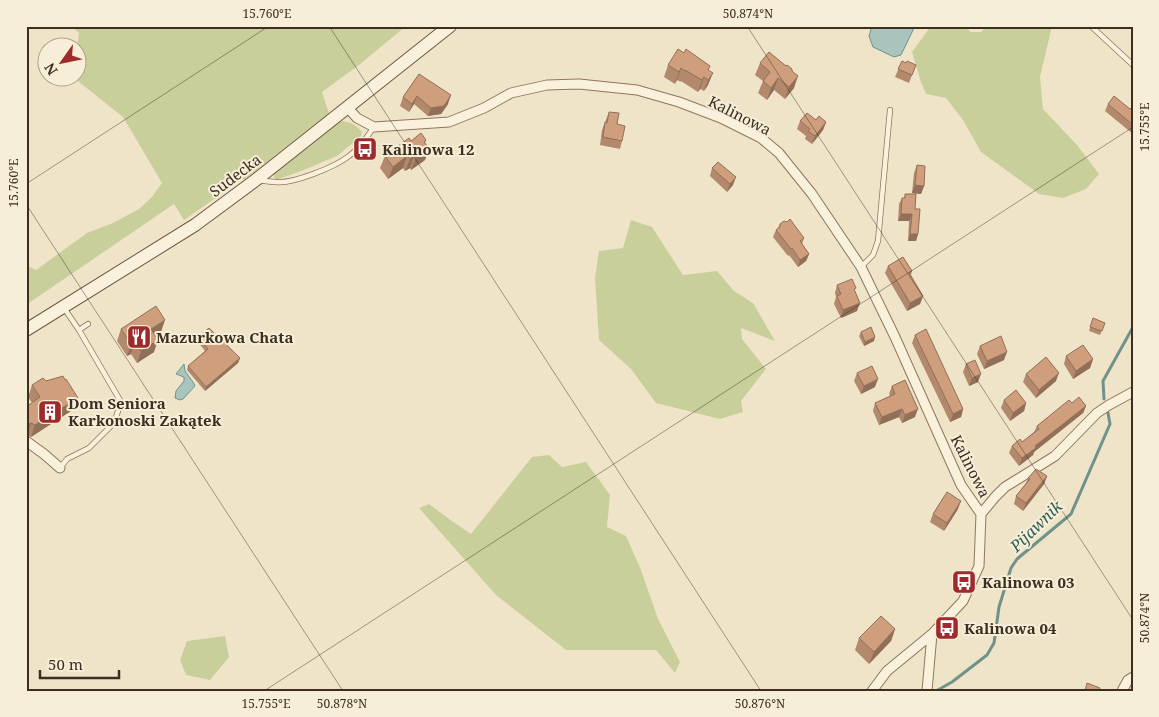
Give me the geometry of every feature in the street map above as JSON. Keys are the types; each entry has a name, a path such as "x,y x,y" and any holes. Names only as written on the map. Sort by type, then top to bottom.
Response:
{"main road":[{"name":"Sudecka","path":"26,330 195,225 348,108 450,26"}],"street":[{"name":"Kalinowa","path":"374,127 449,122 484,108 510,93 547,85 579,84 637,90 678,102 721,118 761,138 779,153 807,187 861,267 895,337 961,485 981,514"},
{"path":"348,108 357,118 374,127"},
{"path":"872,691 887,671 932,634 962,601 979,566 981,514 995,496 1005,487 1055,456 1097,413 1133,392"},
{"path":"26,441 60,468"},
{"path":"926,691 932,634"},
{"path":"1122,691 1128,680 1133,677"}],"lane":[{"path":"1091,26 1133,65"},
{"path":"861,267 873,255 878,242 890,110"},
{"path":"257,179 276,183 288,182 339,163 350,156 361,145 374,127"},
{"path":"60,468 67,459 89,448 114,423 121,402 79,330 63,307"},
{"path":"79,330 88,324"}],"green space":[{"path":"71,26 406,26 359,65 322,92 329,113 245,179 184,220 174,204 26,305 26,265 36,270 87,233 113,223 139,209 151,198 162,183 123,117 87,88 88,38 78,38 79,33"},
{"path":"931,26 964,26 971,32 981,32 987,26 1052,26 1040,77 1043,109 1077,145 1099,174 1086,189 1063,198 1039,194 981,152 963,120 946,98 926,94 921,82 912,52"},
{"path":"342,121 355,126 362,132 361,136 337,156 276,180 273,174 275,172"},
{"path":"631,220 652,227 683,275 717,271 734,291 753,303 775,341 741,328 742,339 766,369 741,401 743,412 720,419 656,403 631,369 599,340 595,278 599,251 623,248"},
{"path":"549,455 562,467 586,462 610,495 607,527 626,536 641,570 658,619 680,662 675,673 656,650 566,650 496,595 419,508 429,504 471,534 532,457"},
{"path":"225,636 229,657 210,680 186,675 180,660 187,641"}],"water":[{"path":"872,26 915,26 901,55 894,57 873,47 869,36"},
{"path":"184,364 185,371 195,386 180,400 175,398 176,391 184,381 184,377 176,374"}],"building":[{"path":"678,49 684,53 686,49 710,66 708,70 713,73 708,80 704,77 702,80 681,68 679,72 668,65"},
{"path":"769,52 792,69 798,76 789,87 778,78 771,88 763,81 770,72 760,63"},
{"path":"902,61 916,65 912,75 898,69"},
{"path":"419,74 451,95 444,106 431,108 417,96 412,104 403,97"},
{"path":"1114,96 1130,109 1133,106 1133,125 1108,104"},
{"path":"609,112 619,113 617,124 625,126 622,141 603,137 605,122 607,123"},
{"path":"807,113 816,120 819,116 826,122 815,136 800,121"},
{"path":"421,133 426,140 424,142 429,148 416,158 414,156 410,159 407,156 393,167 385,156 409,138 411,141"},
{"path":"718,162 736,177 730,184 712,168"},
{"path":"917,165 925,166 924,186 915,185"},
{"path":"905,194 916,194 915,209 920,209 918,234 910,234 912,214 901,214 902,198 905,198"},
{"path":"790,219 804,238 800,241 809,254 800,260 776,230 780,227 780,224"},
{"path":"903,257 912,271 909,273 923,296 910,303 888,266"},
{"path":"852,279 860,303 843,310 837,296 841,294 837,285"},
{"path":"156,306 165,320 151,329 158,340 141,351 135,342 131,344 121,329"},
{"path":"1093,318 1105,323 1102,331 1090,327"},
{"path":"871,327 875,337 865,342 861,332"},
{"path":"209,328 240,358 206,387 188,366 208,349 198,337"},
{"path":"926,329 963,409 953,414 915,335"},
{"path":"1001,336 1007,352 987,361 980,346"},
{"path":"1083,345 1093,359 1076,371 1066,356"},
{"path":"1046,357 1059,373 1039,390 1026,374"},
{"path":"975,360 981,374 972,378 966,364"},
{"path":"872,366 878,379 864,386 857,373"},
{"name":"Dom Seniora Karkonoski Zakątek","path":"63,376 78,398 35,425 31,423 27,425 26,407 40,397 32,385 43,378 46,381"},
{"path":"905,380 918,409 905,415 902,409 882,417 875,403 895,394 892,386"},
{"path":"1016,390 1026,403 1013,413 1004,400"},
{"path":"1079,397 1086,406 1022,458 1012,446 1020,439 1022,442 1039,429 1037,426 1069,400 1072,403"},
{"path":"1036,469 1047,476 1026,503 1016,496"},
{"path":"947,492 961,501 947,523 933,514"},
{"path":"881,616 895,629 874,652 859,638"},
{"path":"1087,683 1100,688 1099,691 1085,691"}],"waterway":[{"name":"Pijawnik","path":"1104,399 1103,381 1133,327"},
{"name":"Pijawnik","path":"936,691 952,682 987,655 994,643 999,607 1011,568 1017,559 1071,514 1110,424 1108,413"}],"place":[{"name":"Kalinowa 12","path":"365,149"},
{"name":"Mazurkowa Chata","path":"139,337"},
{"name":"Dom Seniora Karkonoski Zakątek","path":"50,412"},
{"name":"Kalinowa 03","path":"964,582"},
{"name":"Kalinowa 04","path":"947,628"}]}
